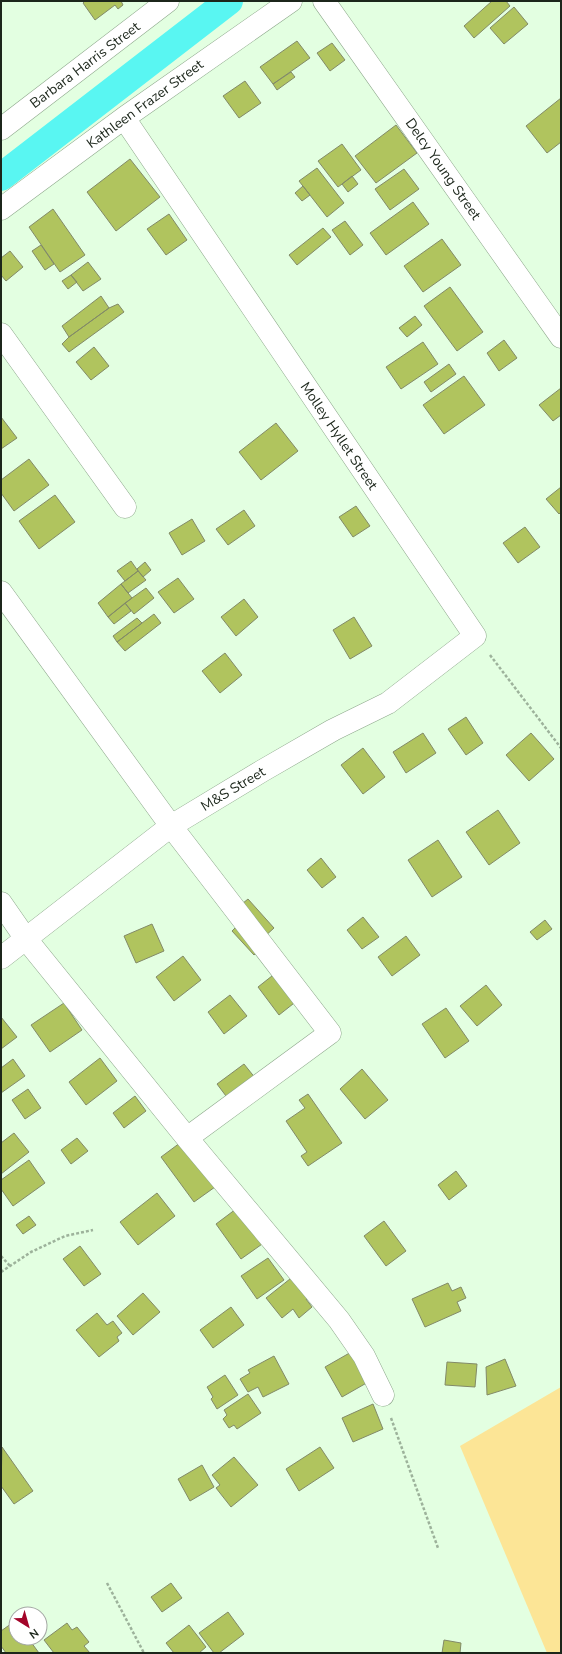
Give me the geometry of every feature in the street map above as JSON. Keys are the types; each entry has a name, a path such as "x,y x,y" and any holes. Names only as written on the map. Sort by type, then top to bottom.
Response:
{"street":[{"name":"Barbara Harris Street","path":"1,129 168,1"},
{"name":"Kathleen Frazer Street","path":"1,209 124,118 291,1"},
{"name":"Delcy Young Street","path":"324,1 561,337"},
{"name":"Molley Hyllet Street","path":"124,118 475,636"},
{"path":"1,334 124,507"},
{"path":"1,592 171,826 330,1033 187,1138"},
{"name":"M&S Street","path":"1,958 171,826 333,730 388,704 475,636"},
{"path":"1,904 26,939 187,1138 339,1320 364,1356 383,1395"}],"path":[{"path":"475,636 561,748"},
{"path":"1,1272 31,1252 65,1236 93,1230"},
{"path":"1,1256 10,1266"},
{"path":"383,1395 438,1548"},
{"path":"107,1583 144,1653"}],"shaded area":[{"path":"561,1387 561,1653 547,1653 460,1446"}],"building":[{"path":"85,1 121,1 123,5 118,9 115,5 95,20 83,3"},
{"path":"492,1 506,1 510,6 474,38 464,26"},
{"path":"514,7 528,24 504,44 490,28"},
{"path":"297,41 310,58 273,84 260,67"},
{"path":"332,43 345,60 330,71 317,53"},
{"path":"291,72 295,77 277,90 273,84"},
{"path":"245,81 261,103 239,118 223,96"},
{"path":"561,98 561,142 547,153 526,126"},
{"path":"396,125 417,153 376,183 355,156"},
{"path":"342,144 361,170 338,187 318,161"},
{"path":"130,159 160,197 116,231 87,192"},
{"path":"317,168 344,203 327,217 299,181"},
{"path":"404,169 419,189 390,210 375,189"},
{"path":"352,176 358,184 348,192 342,184"},
{"path":"303,186 310,195 302,201 295,193"},
{"path":"413,202 429,224 386,255 370,233"},
{"path":"53,209 85,255 60,272 29,227"},
{"path":"169,214 187,240 166,255 147,229"},
{"path":"345,221 363,245 350,255 332,230"},
{"path":"323,228 331,237 297,265 289,255"},
{"path":"442,239 461,265 423,292 404,266"},
{"path":"41,245 54,264 45,270 32,251"},
{"path":"10,251 23,267 6,281 1,275 1,258"},
{"path":"88,262 101,279 83,291 71,275"},
{"path":"71,275 77,282 68,289 62,281"},
{"path":"450,287 483,332 457,351 424,306"},
{"path":"101,296 109,308 69,337 62,326"},
{"path":"118,304 124,312 69,352 62,344 69,337 109,308"},
{"path":"415,316 422,325 407,337 399,328"},
{"path":"504,340 517,358 499,371 487,353"},
{"path":"423,342 438,364 401,389 386,367"},
{"path":"94,347 109,366 91,380 76,362"},
{"path":"449,364 456,374 431,392 424,382"},
{"path":"464,376 485,405 444,434 423,405"},
{"path":"561,388 561,415 553,421 539,405"},
{"path":"1,417 17,438 1,449"},
{"path":"276,423 298,451 261,480 239,452"},
{"path":"29,459 49,485 14,511 1,493 1,480"},
{"path":"561,487 561,512 559,514 546,499"},
{"path":"55,495 75,522 39,549 19,521"},
{"path":"356,506 370,526 353,537 339,517"},
{"path":"244,510 255,526 228,545 216,529"},
{"path":"192,519 205,541 182,555 169,533"},
{"path":"525,527 540,547 518,563 503,543"},
{"path":"131,561 138,571 125,581 117,571"},
{"path":"145,562 151,570 143,577 137,569"},
{"path":"138,571 146,580 128,593 121,584"},
{"path":"178,578 194,599 174,613 158,592"},
{"path":"121,584 132,598 108,617 98,603"},
{"path":"146,588 154,598 134,614 125,603"},
{"path":"244,599 258,617 236,636 221,617"},
{"path":"125,603 131,611 114,624 108,617"},
{"path":"154,614 161,623 125,651 117,642"},
{"path":"354,617 372,646 350,659 333,630"},
{"path":"137,618 142,623 117,642 113,636"},
{"path":"225,653 242,675 220,693 202,671"},
{"path":"466,717 483,743 466,755 448,729"},
{"path":"423,733 436,753 406,773 393,752"},
{"path":"531,733 554,759 529,781 506,755"},
{"path":"363,748 385,777 363,794 341,765"},
{"path":"498,810 520,843 489,865 466,832"},
{"path":"438,840 462,877 432,897 408,860"},
{"path":"321,858 336,877 322,888 307,870"},
{"path":"248,899 274,928 263,938 267,943 254,955 232,931 240,923 231,913"},
{"path":"363,917 379,937 362,949 347,930"},
{"path":"545,920 552,929 537,940 530,932"},
{"path":"152,924 164,951 136,963 124,936"},
{"path":"406,936 420,955 392,976 378,957"},
{"path":"183,956 201,980 174,1001 156,977"},
{"path":"277,972 298,1000 279,1015 258,987"},
{"path":"486,985 502,1005 477,1026 460,1006"},
{"path":"230,995 247,1016 224,1034 208,1012"},
{"path":"64,1003 82,1030 50,1052 31,1025"},
{"path":"446,1008 469,1041 445,1058 422,1024"},
{"path":"1,1017 17,1037 1,1049"},
{"path":"100,1058 117,1081 86,1105 69,1082"},
{"path":"13,1059 25,1076 1,1093 1,1068"},
{"path":"244,1064 256,1079 229,1100 217,1084"},
{"path":"362,1069 388,1100 365,1119 340,1089"},
{"path":"28,1089 41,1108 25,1119 12,1100"},
{"path":"308,1094 342,1143 308,1166 301,1156 307,1152 286,1121 305,1108 299,1100"},
{"path":"135,1096 146,1111 124,1128 113,1113"},
{"path":"14,1133 29,1152 1,1174 1,1143"},
{"path":"188,1137 222,1182 194,1202 161,1157"},
{"path":"77,1138 88,1151 71,1164 61,1150"},
{"path":"29,1160 45,1183 13,1206 1,1189 1,1180"},
{"path":"456,1171 467,1186 449,1200 438,1185"},
{"path":"157,1193 175,1216 138,1245 120,1222"},
{"path":"240,1206 265,1242 241,1259 216,1224"},
{"path":"29,1216 36,1225 23,1234 16,1225"},
{"path":"384,1221 406,1251 386,1266 364,1236"},
{"path":"80,1246 101,1274 84,1286 63,1259"},
{"path":"268,1258 284,1280 257,1299 241,1276"},
{"path":"300,1271 316,1292 306,1299 312,1307 299,1318 293,1309 282,1318 266,1298"},
{"path":"448,1283 452,1291 461,1287 466,1298 457,1302 461,1311 425,1327 412,1299"},
{"path":"143,1293 160,1312 133,1335 117,1316"},
{"path":"231,1307 244,1325 213,1348 200,1330"},
{"path":"97,1313 107,1325 113,1321 122,1333 117,1337 119,1341 99,1357 76,1330"},
{"path":"353,1351 370,1381 342,1397 325,1367"},
{"path":"274,1356 289,1384 263,1397 258,1387 248,1392 240,1379 250,1373 248,1370"},
{"path":"505,1359 516,1386 487,1395 486,1367"},
{"path":"447,1362 477,1364 475,1387 445,1385"},
{"path":"225,1375 238,1395 217,1409 211,1399 213,1397 207,1387"},
{"path":"248,1394 261,1413 237,1429 234,1425 229,1428 223,1419 227,1415 224,1410"},
{"path":"373,1404 383,1429 353,1442 342,1418"},
{"path":"2,1447 33,1491 14,1504 1,1486"},
{"path":"320,1447 334,1468 299,1491 286,1469"},
{"path":"234,1457 258,1485 231,1507 216,1488 220,1485 212,1475"},
{"path":"202,1465 214,1487 190,1501 178,1479"},
{"path":"171,1583 182,1598 162,1612 151,1597"},
{"path":"228,1612 244,1634 219,1653 214,1653 199,1633"},
{"path":"67,1623 72,1630 77,1627 89,1642 84,1646 90,1653 54,1653 48,1645 48,1637"},
{"path":"189,1625 206,1647 199,1653 174,1653 166,1643"},
{"path":"8,1626 8,1646 34,1646 39,1653 6,1653 1,1646 1,1631"},
{"path":"444,1640 461,1643 460,1653 442,1653"}],"waterway":[{"path":"1,177 229,1"}]}
